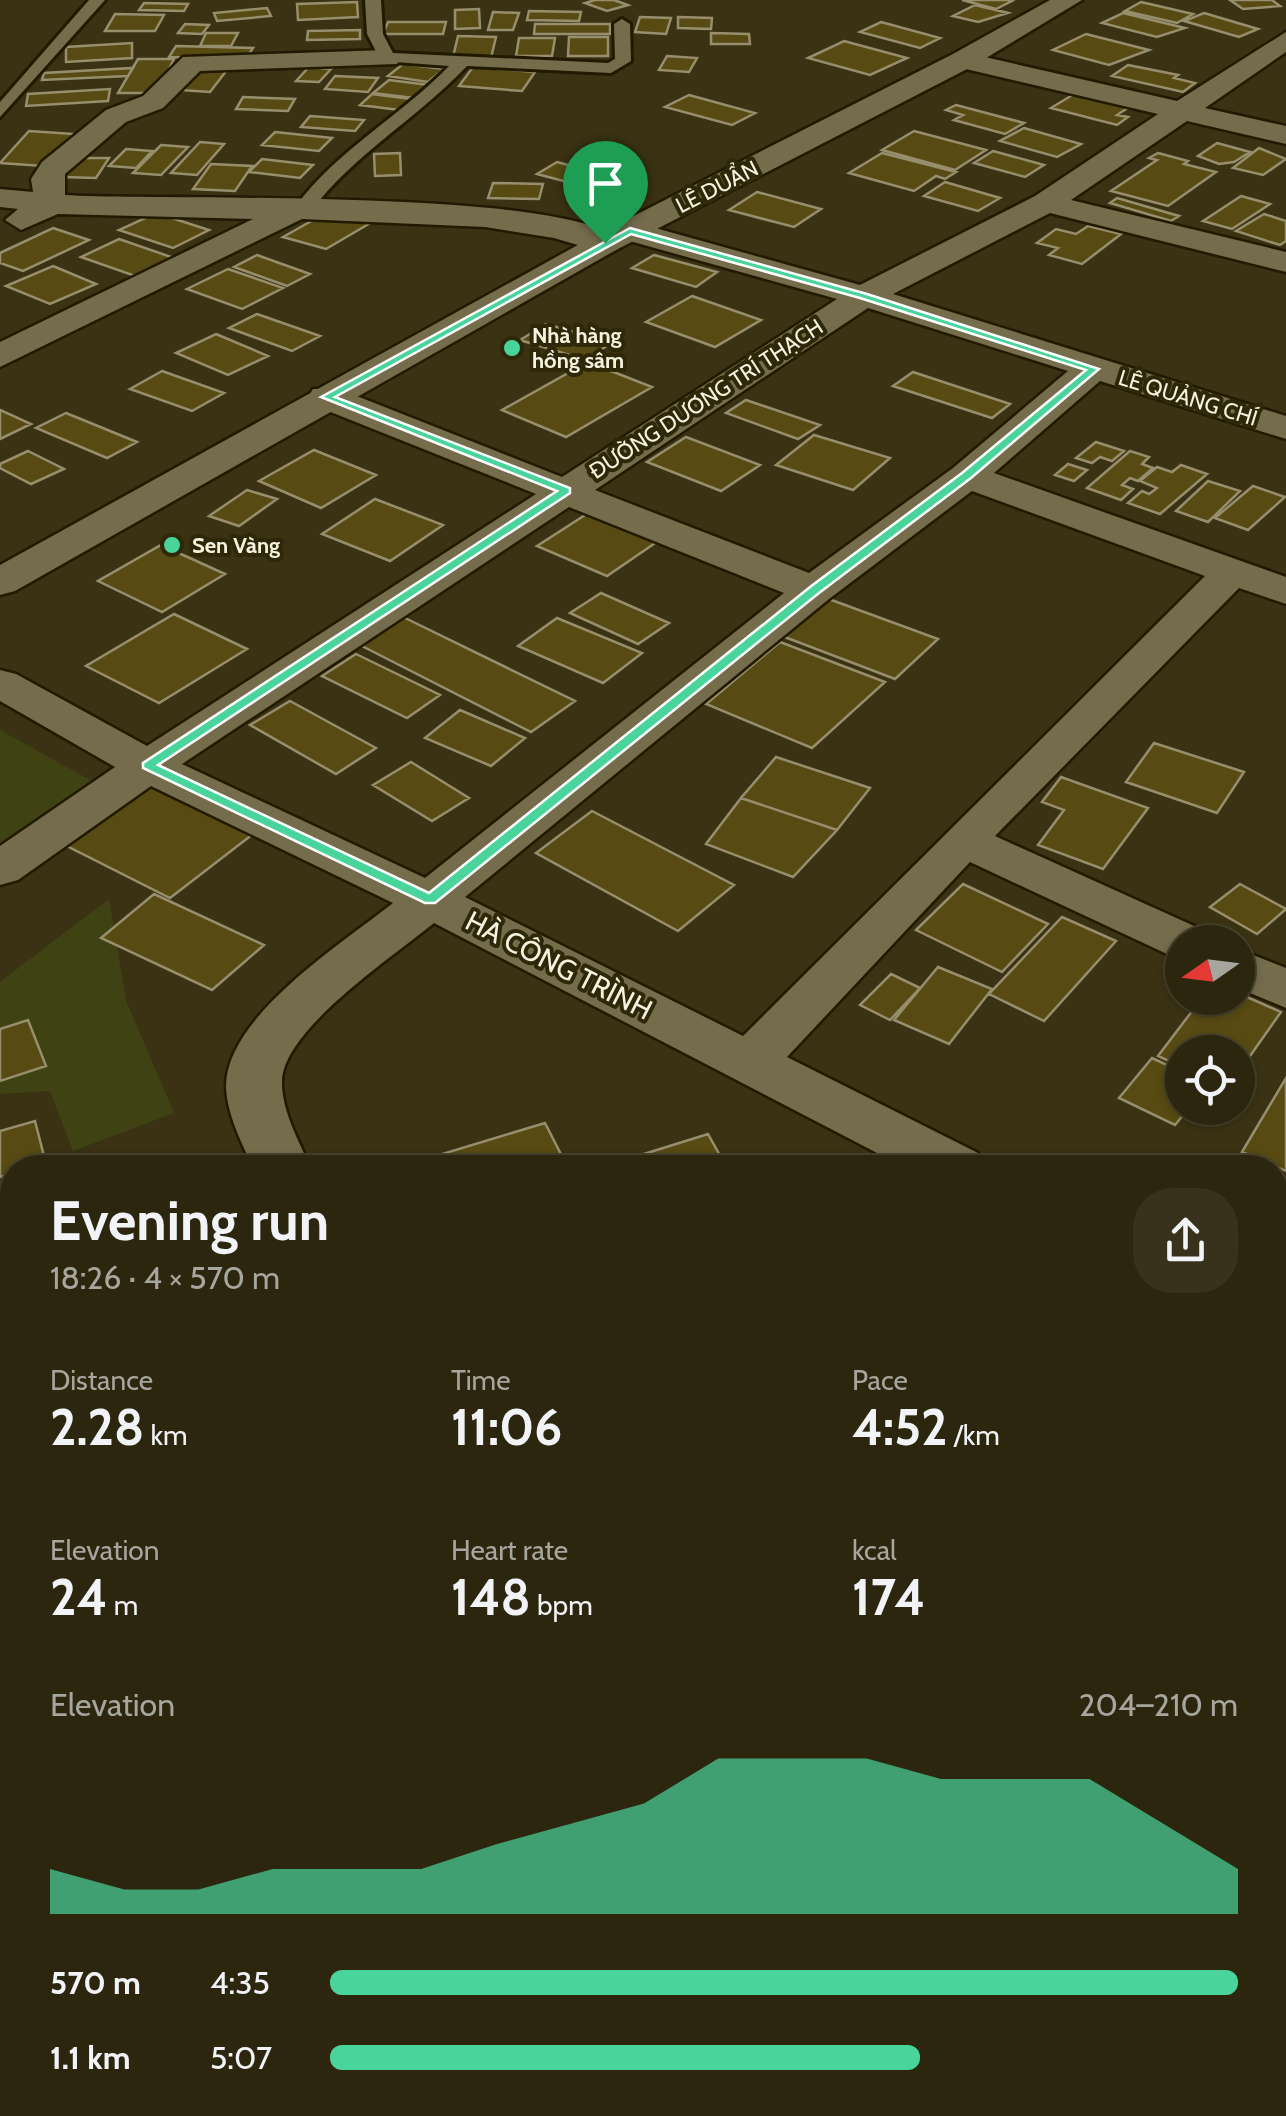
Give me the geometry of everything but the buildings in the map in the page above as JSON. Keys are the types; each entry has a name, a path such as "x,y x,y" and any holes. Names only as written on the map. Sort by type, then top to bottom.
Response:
{"street":[{"name":"LÊ DUẨN","path":"0,582 618,237 963,60 1070,0"},
{"name":"ĐƯỜNG DƯƠNG TRÍ THẠCH","path":"0,869 148,766 864,296 1046,203 1286,40"},
{"path":"0,230 51,206 46,178 53,168 116,116 153,102 193,63 387,58"},
{"path":"963,60 1286,135"},
{"name":"LÊ QUẢNG CHÍ","path":"0,198 51,206 305,206 521,219 618,237 864,296 1286,428"},
{"path":"1046,203 1286,262"},
{"path":"0,356 305,206"},
{"path":"277,1155 260,1115 254,1083 260,1057 284,1022 814,590 966,476 1093,369"},
{"path":"326,397 814,590"},
{"path":"966,476 1286,591"},
{"path":"752,1061 963,840 1230,574"},
{"name":"HÀ CÔNG TRÌNH","path":"0,683 148,766 430,900 932,1155"},
{"path":"963,840 1165,933"},
{"path":"1255,975 1286,990"}],"lane":[{"path":"0,112 97,0"},
{"path":"373,0 376,34 387,58 611,68 622,62 622,24"},
{"path":"305,206 326,179 424,103 461,63"}],"green space":[{"path":"0,730 112,792 0,864"},
{"path":"109,899 126,1001 174,1113 73,1151 50,1091 0,1094 0,982"}],"place":[{"name":"Nhà hàng hồng sâm","path":"512,348"},
{"name":"Sen Vàng","path":"172,545"}],"route":[{"path":"630,231 864,296 1093,369 966,476 814,590 430,900 148,766 566,490 326,397 605,243 630,231"}]}
